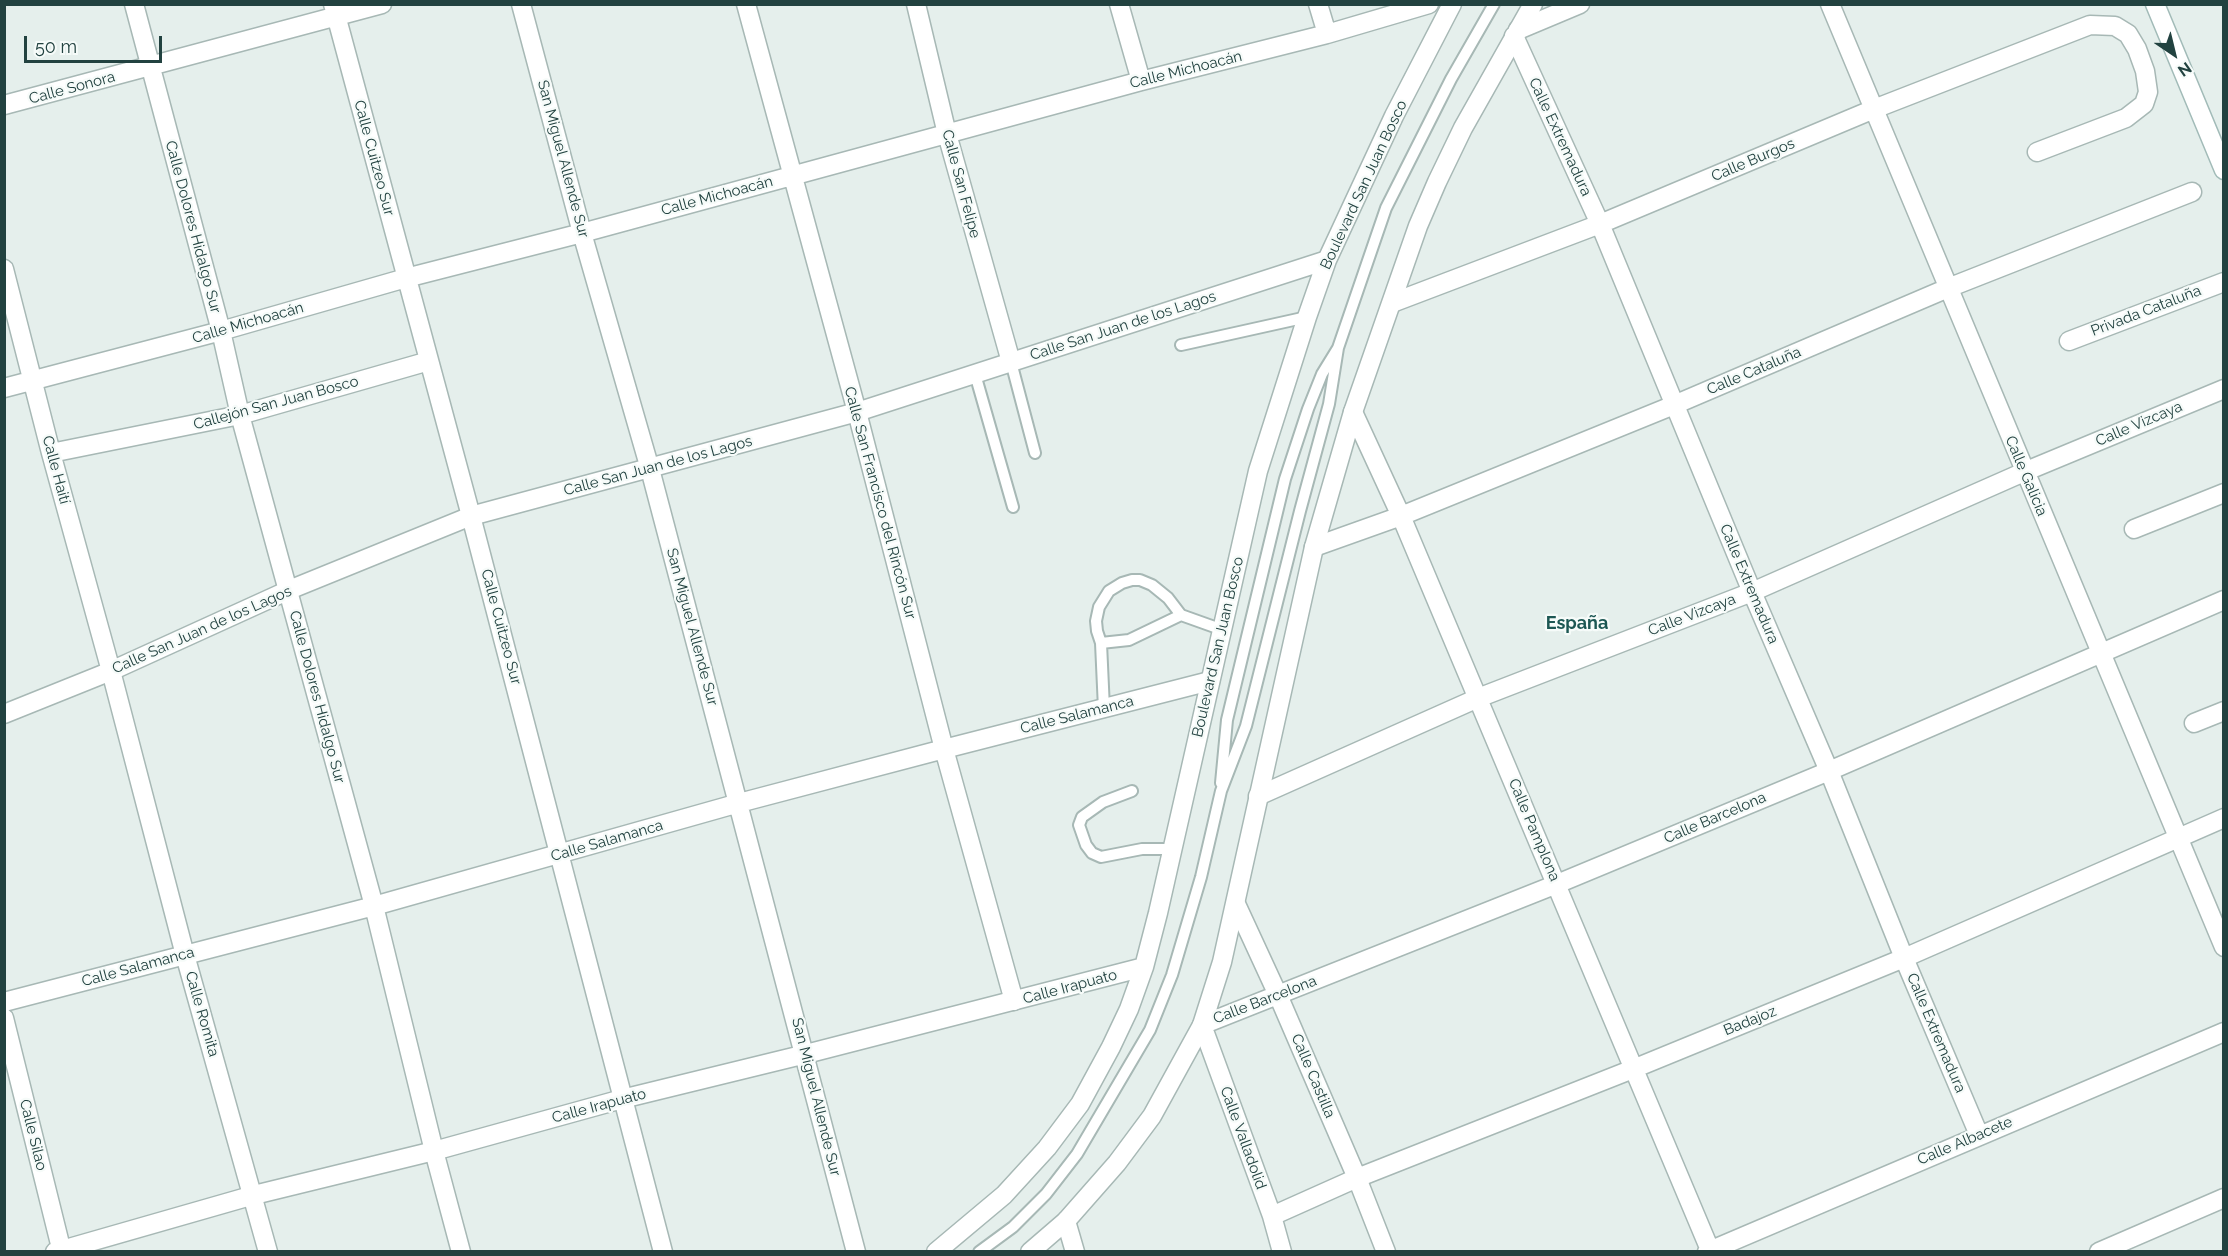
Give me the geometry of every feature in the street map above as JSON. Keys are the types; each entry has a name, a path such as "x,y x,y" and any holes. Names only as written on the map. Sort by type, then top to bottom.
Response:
{"street":[{"name":"Calle Dolores Hidalgo Sur","path":"134,4 221,331 240,415 374,906 461,1251"},
{"name":"Calle Sonora","path":"4,105 151,67 334,10 382,4"},
{"name":"San Miguel Allende Sur","path":"521,4 582,233 650,469 806,1054 856,1251"},
{"name":"Calle San Francisco del Rincón Sur","path":"746,4 857,412 944,749 1014,1001"},
{"name":"Calle San Felipe","path":"916,4 947,134 1011,362"},
{"path":"1119,4 1141,81"},
{"path":"1318,4 1327,34"},
{"name":"Calle Michoacán","path":"4,388 1141,81 1327,34 1429,4"},
{"name":"Boulevard San Juan Bosco","path":"936,1251 1004,1195 1047,1148 1073,1113 1130,1009 1144,967 1258,471 1307,317 1327,260 1394,116 1452,4"},
{"path":"1030,1251 1066,1221 1117,1163 1152,1116 1202,1025 1222,962 1236,904 1314,547 1353,412 1418,226 1437,182 1463,128 1533,4"},
{"path":"1516,33 1580,4"},
{"name":"Calle Galicia","path":"1830,4 2177,838 2219,925 2223,947"},
{"path":"2155,4 2223,170"},
{"name":"Calle Cuitzeo Sur","path":"334,10 471,516 663,1251"},
{"name":"Calle Burgos","path":"1392,303 1600,224 1874,109 2090,25 2115,26 2128,34 2137,49 2145,71 2148,92 2144,104 2126,118 2037,152"},
{"name":"Calle Extremadura","path":"1516,33 1600,224 1979,1135"},
{"name":"Calle Cataluña","path":"1314,547 1401,516 1674,405 1948,288 2192,192"},
{"name":"Calle San Juan de los Lagos","path":"4,714 111,671 289,590 471,516 857,412 1327,260"},
{"name":"Calle Haití","path":"4,269 51,453 111,671"},
{"name":"Privada Cataluña","path":"2069,341 2223,282"},
{"name":"Callejón San Juan Bosco","path":"51,453 240,415 429,361"},
{"name":"Calle Vizcaya","path":"1258,796 1478,698 1752,592 2024,472 2223,389"},
{"name":"Calle Pamplona","path":"1353,412 1401,516 1557,884 1708,1251"},
{"path":"2134,529 2223,493"},
{"name":"Calle Barcelona","path":"1202,1025 1557,884 1829,771 2223,600"},
{"name":"Calle Romita","path":"111,671 186,955 268,1251"},
{"name":"Calle Salamanca","path":"4,1002 374,906 739,803 1210,681"},
{"path":"2194,723 2223,711"},
{"name":"Badajoz","path":"1272,1216 1357,1178 1633,1069 1904,958 2223,818"},
{"name":"Calle Castilla","path":"1236,904 1278,995 1386,1251"},
{"name":"Calle Irapuato","path":"60,1251 254,1195 434,1151 622,1099 1144,967"},
{"name":"Calle Silao","path":"4,1018 60,1251"},
{"name":"Calle Valladolid","path":"1202,1025 1272,1216 1282,1251"},
{"name":"Calle Albacete","path":"1708,1251 2223,1032"},
{"path":"2099,1251 2223,1198"},
{"path":"1066,1221 1075,1251"}],"lane":[{"path":"979,1251 1013,1227 1046,1194 1077,1154 1150,1030 1172,975 1201,877 1221,791 1246,726 1329,404 1338,348 1386,208 1451,79 1494,4"},
{"path":"1182,345 1307,317"},
{"path":"1221,791 1222,756 1227,720 1285,479 1322,374 1338,348"},
{"path":"1011,362 1035,453"},
{"path":"975,374 1013,507"},
{"path":"1104,708 1101,643 1096,621 1099,607 1109,591 1122,583 1140,580 1152,585 1168,598 1181,615 1223,630"},
{"path":"1101,643 1137,638 1181,615"},
{"path":"1132,791 1103,802 1082,817 1079,825 1086,845 1092,853 1101,857 1142,849 1172,849"}],"district":[{"name":"España","path":"1577,624"}]}
